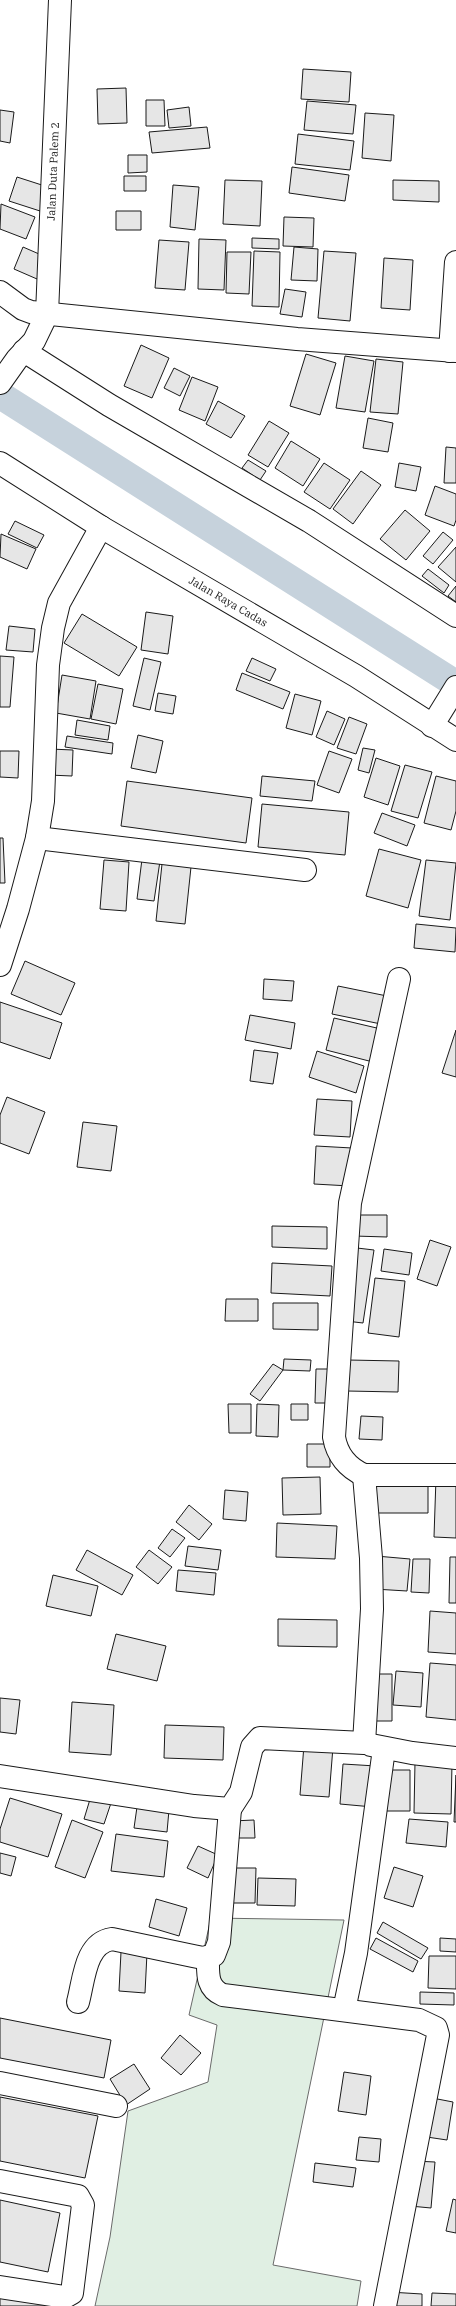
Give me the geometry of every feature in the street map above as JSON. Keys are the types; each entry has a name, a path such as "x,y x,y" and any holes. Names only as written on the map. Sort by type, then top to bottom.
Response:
{"street":[{"name":"Jalan Duta Palem 2","path":"0,383 25,350 47,314 60,0"},
{"path":"0,292 23,309 31,312 297,339 453,351 456,262"},
{"path":"25,350 109,405 309,521 456,616"},
{"name":"Jalan Raya Cadas","path":"0,463 101,527 356,676 437,717 456,740"},
{"path":"0,965 18,909 37,838 43,801 48,665 53,628 59,603 101,527"},
{"path":"437,717 456,687"},
{"path":"37,838 305,870"},
{"path":"399,979 350,1203 334,1436 336,1447 345,1462 353,1470 364,1475 456,1475"},
{"path":"344,2010 356,1953 374,1746 371,1558 364,1475"},
{"path":"78,2002 90,1956 98,1944 104,1940 112,1939 193,1956 208,1957 214,1955 219,1942 230,1809 241,1792 252,1747 260,1738 374,1746 456,1758"},
{"path":"0,1776 194,1806 230,1809"},
{"path":"208,1957 210,1986 216,1992 223,1995 419,2020 434,2026 438,2032 385,2306"},
{"path":"0,2083 116,2106"},
{"path":"0,2181 78,2196 84,2205 72,2293 65,2297 0,2287"}],"green space":[{"path":"211,1918 344,1920 273,2265 361,2281 357,2306 95,2306 110,2237 128,2111 208,2082 217,2025 189,2015"}],"building":[{"path":"303,69 351,72 349,102 301,99"},
{"path":"126,88 127,123 98,124 97,89"},
{"path":"146,100 164,100 165,126 146,126"},
{"path":"307,101 356,105 353,134 304,130"},
{"path":"189,107 191,126 169,128 167,110"},
{"path":"0,110 14,112 10,143 0,141"},
{"path":"365,113 394,115 391,161 362,158"},
{"path":"207,127 210,148 152,153 149,132"},
{"path":"298,134 354,141 350,170 295,164"},
{"path":"128,155 147,155 147,172 128,173"},
{"path":"292,167 349,175 345,201 289,193"},
{"path":"124,176 146,176 146,191 124,191"},
{"path":"17,177 48,187 40,211 9,201"},
{"path":"225,180 262,181 260,226 223,224"},
{"path":"393,180 439,181 439,202 393,200"},
{"path":"173,185 199,187 195,230 170,227"},
{"path":"1,204 35,217 26,239 0,229"},
{"path":"116,211 141,211 141,230 116,230"},
{"path":"284,217 314,218 313,247 283,246"},
{"path":"252,238 279,239 279,249 252,248"},
{"path":"199,239 226,240 224,290 198,289"},
{"path":"159,240 189,242 185,290 155,288"},
{"path":"23,247 46,257 37,279 14,269"},
{"path":"294,247 318,249 317,281 291,280"},
{"path":"254,251 280,252 279,307 252,306"},
{"path":"324,251 356,253 350,321 318,318"},
{"path":"227,252 251,252 249,294 226,293"},
{"path":"384,258 413,260 410,310 381,308"},
{"path":"285,289 306,292 302,317 280,314"},
{"path":"141,345 169,358 152,398 124,386"},
{"path":"306,354 336,363 320,415 290,406"},
{"path":"345,356 374,361 365,412 336,408"},
{"path":"376,359 403,362 398,414 370,412"},
{"path":"174,368 190,376 180,396 164,388"},
{"path":"192,377 218,387 205,421 179,410"},
{"path":"218,401 245,416 231,438 206,424"},
{"path":"368,418 393,423 388,452 363,448"},
{"path":"269,421 289,433 268,467 248,455"},
{"path":"291,441 320,459 303,486 275,468"},
{"path":"446,447 456,448 456,483 444,483"},
{"path":"248,460 266,471 260,480 242,468"},
{"path":"324,463 350,480 330,509 304,492"},
{"path":"399,463 421,467 416,491 395,487"},
{"path":"361,471 381,485 353,524 333,509"},
{"path":"435,486 456,494 456,520 454,526 425,515"},
{"path":"405,510 430,531 406,560 380,539"},
{"path":"15,521 44,535 37,548 8,534"},
{"path":"443,532 453,540 433,564 423,556"},
{"path":"1,534 36,549 27,569 0,557"},
{"path":"456,547 456,582 438,567"},
{"path":"428,569 449,585 444,593 422,576"},
{"path":"456,586 456,602 448,596"},
{"path":"146,612 173,616 168,654 141,650"},
{"path":"82,614 137,647 119,676 64,643"},
{"path":"9,626 35,629 33,652 6,650"},
{"path":"0,656 14,657 10,707 0,707"},
{"path":"144,658 161,662 150,710 133,706"},
{"path":"252,658 276,669 270,681 246,671"},
{"path":"242,673 290,692 283,709 236,690"},
{"path":"62,675 96,681 90,719 56,713"},
{"path":"98,684 123,689 116,724 91,719"},
{"path":"158,693 176,696 173,714 155,711"},
{"path":"295,694 321,701 312,735 286,728"},
{"path":"327,711 345,719 334,745 316,737"},
{"path":"349,717 367,724 356,754 337,748"},
{"path":"77,720 110,726 108,740 75,735"},
{"path":"138,735 163,741 156,773 131,768"},
{"path":"67,736 113,743 112,754 65,747"},
{"path":"363,748 375,750 369,773 358,770"},
{"path":"50,749 73,750 72,776 49,775"},
{"path":"0,751 19,751 18,778 0,777"},
{"path":"329,751 352,759 339,793 317,785"},
{"path":"376,758 400,766 388,805 364,797"},
{"path":"405,765 432,772 418,818 391,811"},
{"path":"262,776 315,781 312,801 260,796"},
{"path":"436,776 456,781 456,811 451,830 424,823"},
{"path":"127,781 252,798 246,843 121,826"},
{"path":"262,804 349,812 345,855 258,847"},
{"path":"382,813 415,825 407,846 374,833"},
{"path":"0,838 3,838 5,883 0,883"},
{"path":"379,849 421,860 408,908 366,896"},
{"path":"142,859 160,861 154,901 137,899"},
{"path":"104,860 129,862 126,911 100,909"},
{"path":"426,860 456,863 450,920 419,916"},
{"path":"162,864 191,867 185,924 156,921"},
{"path":"416,924 456,928 455,952 414,948"},
{"path":"25,961 75,983 61,1015 11,994"},
{"path":"264,979 294,981 292,1001 263,999"},
{"path":"338,986 387,996 381,1024 332,1014"},
{"path":"0,1002 62,1023 50,1059 0,1042"},
{"path":"250,1015 295,1023 291,1049 245,1040"},
{"path":"334,1018 381,1029 373,1062 326,1050"},
{"path":"456,1030 456,1077 442,1073"},
{"path":"254,1050 278,1053 273,1084 250,1081"},
{"path":"317,1051 364,1066 356,1093 309,1077"},
{"path":"7,1097 45,1112 29,1154 0,1143 0,1115"},
{"path":"317,1099 352,1101 350,1137 314,1135"},
{"path":"83,1122 117,1126 111,1171 77,1167"},
{"path":"316,1146 352,1148 350,1186 314,1184"},
{"path":"354,1215 387,1215 387,1237 354,1236"},
{"path":"272,1226 327,1227 327,1249 272,1247"},
{"path":"430,1240 451,1247 437,1286 417,1279"},
{"path":"357,1248 374,1250 363,1323 346,1321"},
{"path":"384,1249 412,1253 409,1275 381,1271"},
{"path":"272,1263 332,1266 330,1296 271,1293"},
{"path":"375,1278 405,1281 399,1337 368,1333"},
{"path":"226,1299 258,1299 258,1321 225,1321"},
{"path":"273,1303 318,1303 318,1330 273,1329"},
{"path":"284,1359 311,1360 310,1371 283,1370"},
{"path":"348,1360 399,1361 398,1392 347,1391"},
{"path":"273,1364 283,1370 260,1401 250,1394"},
{"path":"316,1369 331,1369 330,1403 315,1403"},
{"path":"228,1404 251,1404 251,1433 229,1433"},
{"path":"257,1404 279,1405 278,1437 256,1436"},
{"path":"291,1404 308,1404 308,1420 291,1420"},
{"path":"361,1416 383,1417 382,1440 359,1439"},
{"path":"307,1444 330,1444 330,1467 307,1467"},
{"path":"320,1477 321,1514 283,1515 282,1478"},
{"path":"436,1478 456,1478 456,1538 434,1537"},
{"path":"372,1485 428,1485 428,1513 372,1513"},
{"path":"225,1490 248,1492 246,1521 223,1519"},
{"path":"189,1505 212,1524 199,1540 176,1522"},
{"path":"277,1523 337,1526 335,1559 276,1557"},
{"path":"172,1529 185,1538 170,1557 158,1548"},
{"path":"188,1546 221,1550 218,1570 185,1566"},
{"path":"87,1550 133,1575 122,1595 76,1570"},
{"path":"149,1550 172,1567 158,1584 136,1567"},
{"path":"376,1556 410,1559 407,1591 374,1589"},
{"path":"450,1557 456,1557 456,1603 449,1603"},
{"path":"413,1559 430,1559 429,1593 411,1592"},
{"path":"178,1570 216,1573 214,1595 176,1591"},
{"path":"53,1575 98,1586 91,1616 46,1606"},
{"path":"430,1611 456,1613 456,1654 428,1652"},
{"path":"278,1619 337,1620 337,1647 278,1646"},
{"path":"116,1634 166,1646 157,1681 107,1669"},
{"path":"430,1663 456,1665 456,1720 426,1717"},
{"path":"396,1671 423,1673 421,1707 393,1705"},
{"path":"369,1674 392,1674 392,1721 369,1721"},
{"path":"0,1698 20,1700 16,1734 0,1732"},
{"path":"72,1702 114,1705 111,1755 69,1752"},
{"path":"165,1725 224,1727 223,1760 164,1758"},
{"path":"304,1745 333,1747 329,1797 300,1795"},
{"path":"415,1762 452,1763 451,1814 414,1813"},
{"path":"343,1764 376,1766 373,1807 340,1804"},
{"path":"386,1770 410,1770 410,1811 385,1811"},
{"path":"456,1775 456,1822 454,1822"},
{"path":"91,1796 112,1800 104,1824 84,1819"},
{"path":"10,1798 62,1814 48,1857 0,1842 0,1829"},
{"path":"137,1807 169,1810 167,1832 134,1828"},
{"path":"409,1819 448,1822 446,1847 406,1843"},
{"path":"72,1820 103,1832 85,1878 55,1867"},
{"path":"254,1820 255,1838 232,1838 232,1821"},
{"path":"116,1834 168,1841 164,1877 111,1871"},
{"path":"198,1846 218,1855 208,1878 187,1868"},
{"path":"0,1853 16,1857 11,1876 0,1873"},
{"path":"394,1867 423,1876 413,1907 384,1898"},
{"path":"227,1868 256,1868 255,1903 227,1903"},
{"path":"258,1878 296,1879 295,1906 257,1905"},
{"path":"156,1899 187,1908 179,1936 149,1927"},
{"path":"383,1922 428,1948 421,1959 377,1933"},
{"path":"376,1938 418,1961 413,1972 370,1949"},
{"path":"440,1938 456,1939 456,1952 440,1951"},
{"path":"121,1952 147,1953 145,1993 119,1991"},
{"path":"429,1956 456,1956 456,1989 428,1988"},
{"path":"420,1992 454,1993 454,2005 420,2004"},
{"path":"0,2018 111,2040 104,2078 0,2058"},
{"path":"180,2035 201,2053 181,2075 161,2058"},
{"path":"134,2064 150,2089 126,2105 110,2079"},
{"path":"344,2072 371,2076 366,2115 338,2111"},
{"path":"0,2097 98,2116 85,2178 0,2161"},
{"path":"427,2097 453,2102 447,2140 420,2136"},
{"path":"359,2137 381,2139 379,2162 356,2160"},
{"path":"414,2161 435,2162 431,2208 410,2206"},
{"path":"315,2163 356,2168 353,2187 313,2182"},
{"path":"453,2199 456,2200 456,2233 446,2231"},
{"path":"0,2200 60,2213 48,2272 0,2262"},
{"path":"389,2292 422,2294 422,2306 388,2306"},
{"path":"432,2293 456,2294 456,2306 431,2306"},
{"path":"0,2295 58,2306 0,2306"}],"waterway":[{"path":"0,395 456,684"}]}
